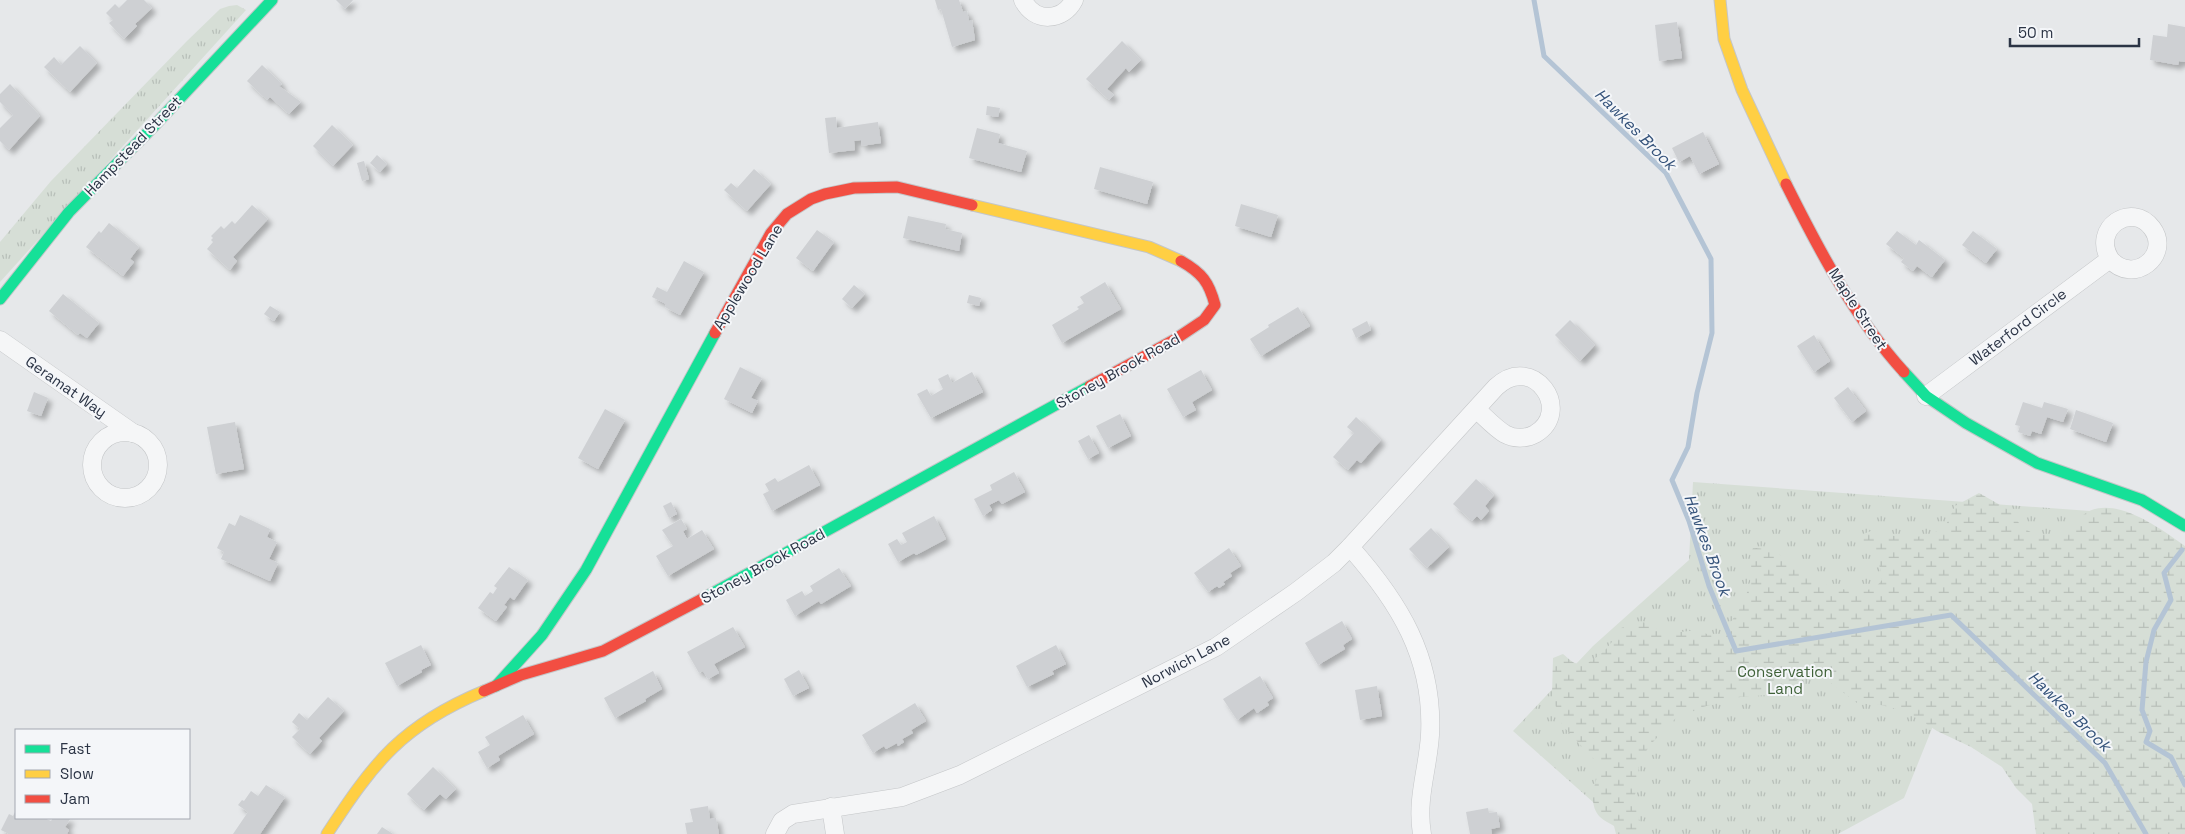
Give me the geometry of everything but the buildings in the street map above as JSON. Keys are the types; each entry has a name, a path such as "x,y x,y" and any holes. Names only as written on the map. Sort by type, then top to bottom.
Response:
{"street":[{"name":"Hampstead Street","path":"0,298 70,212 272,0"},
{"path":"1023,0 1032,12 1047,17 1063,13 1074,0"},
{"name":"Maple Street","path":"1720,0 1724,39 1742,90 1810,230 1844,291 1881,347 1926,396 1966,423 2036,463 2142,500 2185,526"},
{"name":"Applewood Lane","path":"496,686 542,635 586,570 750,268 774,230 788,214 805,202 848,188 897,187 1150,247 1172,255 1190,267 1208,283 1216,305"},
{"name":"Waterford Circle","path":"1926,396 2110,259"},
{"name":"Stoney Brook Road","path":"328,834 364,777 391,747 451,706 520,676 588,657 649,628 1174,340 1204,320 1216,305"},
{"name":"Geramat Way","path":"0,340 133,433"},
{"name":"Norwich Lane","path":"775,834 782,821 793,814 902,797 931,788 1184,664 1240,632 1316,577 1350,547 1476,409"},
{"path":"1350,547 1378,580 1398,609 1411,633 1421,658 1430,710 1430,736 1419,810 1422,834"},
{"path":"831,807 835,834"}],"green space":[{"path":"237,5 246,10 0,282 0,242 51,181 220,9"},
{"name":"Conservation Land","path":"1693,482 2104,512 1935,721 1904,798 1838,834 1629,834 1513,731 1593,646 1689,560"},
{"path":"1979,493 2009,510 2022,527 2034,534 2063,534 2083,515 2095,509 2108,508 2122,510 2136,516 2185,546 2185,834 2036,834 2032,804 2016,788 2002,767 1971,747 1937,731 1908,712 1881,705 1857,703 1828,681 1810,672 1790,685 1768,695 1740,697 1703,707 1675,719 1652,743 1639,761 1638,782 1634,799 1643,834 1616,834 1614,826 1600,817 1594,806 1593,792 1601,767 1562,725 1552,695 1553,658 1563,654 1575,663 1586,663 1604,651 1621,628 1644,622 1656,628 1681,632 1697,630 1707,634 1721,634 1737,614 1748,591 1753,548 1778,554 1826,585 1849,590 1874,589 1882,580 1881,570 1874,555 1859,540 1863,534 1871,531 1908,539 1934,533 1946,525 1955,506"}],"waterway":[{"name":"Hawkes Brook","path":"1534,0 1544,56 1666,173 1711,259 1712,333 1697,393 1688,447 1672,480 1689,521 1709,586 1736,651 1951,615 2105,763 2146,834"},
{"path":"2182,550 2164,573 2171,600 2154,630 2146,662 2142,710 2150,731 2146,742 2171,757 2185,785"}],"traffic: fast":[{"path":"0,299 69,212 153,127 272,0"},
{"path":"496,686 542,635 586,570 715,333"},
{"path":"1904,372 1926,396 1966,423 2037,463 2142,500 2185,526"},
{"path":"702,599 1090,386"}],"traffic: slow":[{"path":"1720,0 1724,39 1742,90 1786,184"},
{"path":"972,205 1149,247 1181,261"},
{"path":"327,834 360,786 392,748 431,718 484,691"}],"traffic: jam":[{"path":"1786,184 1811,233 1853,306 1904,372"},
{"path":"715,333 771,233 787,214 811,199 854,188 897,187 972,205"},
{"path":"1090,386 1174,340 1204,320 1215,305 1204,279 1181,261"},
{"path":"484,691 521,675 603,651 702,599"}]}
